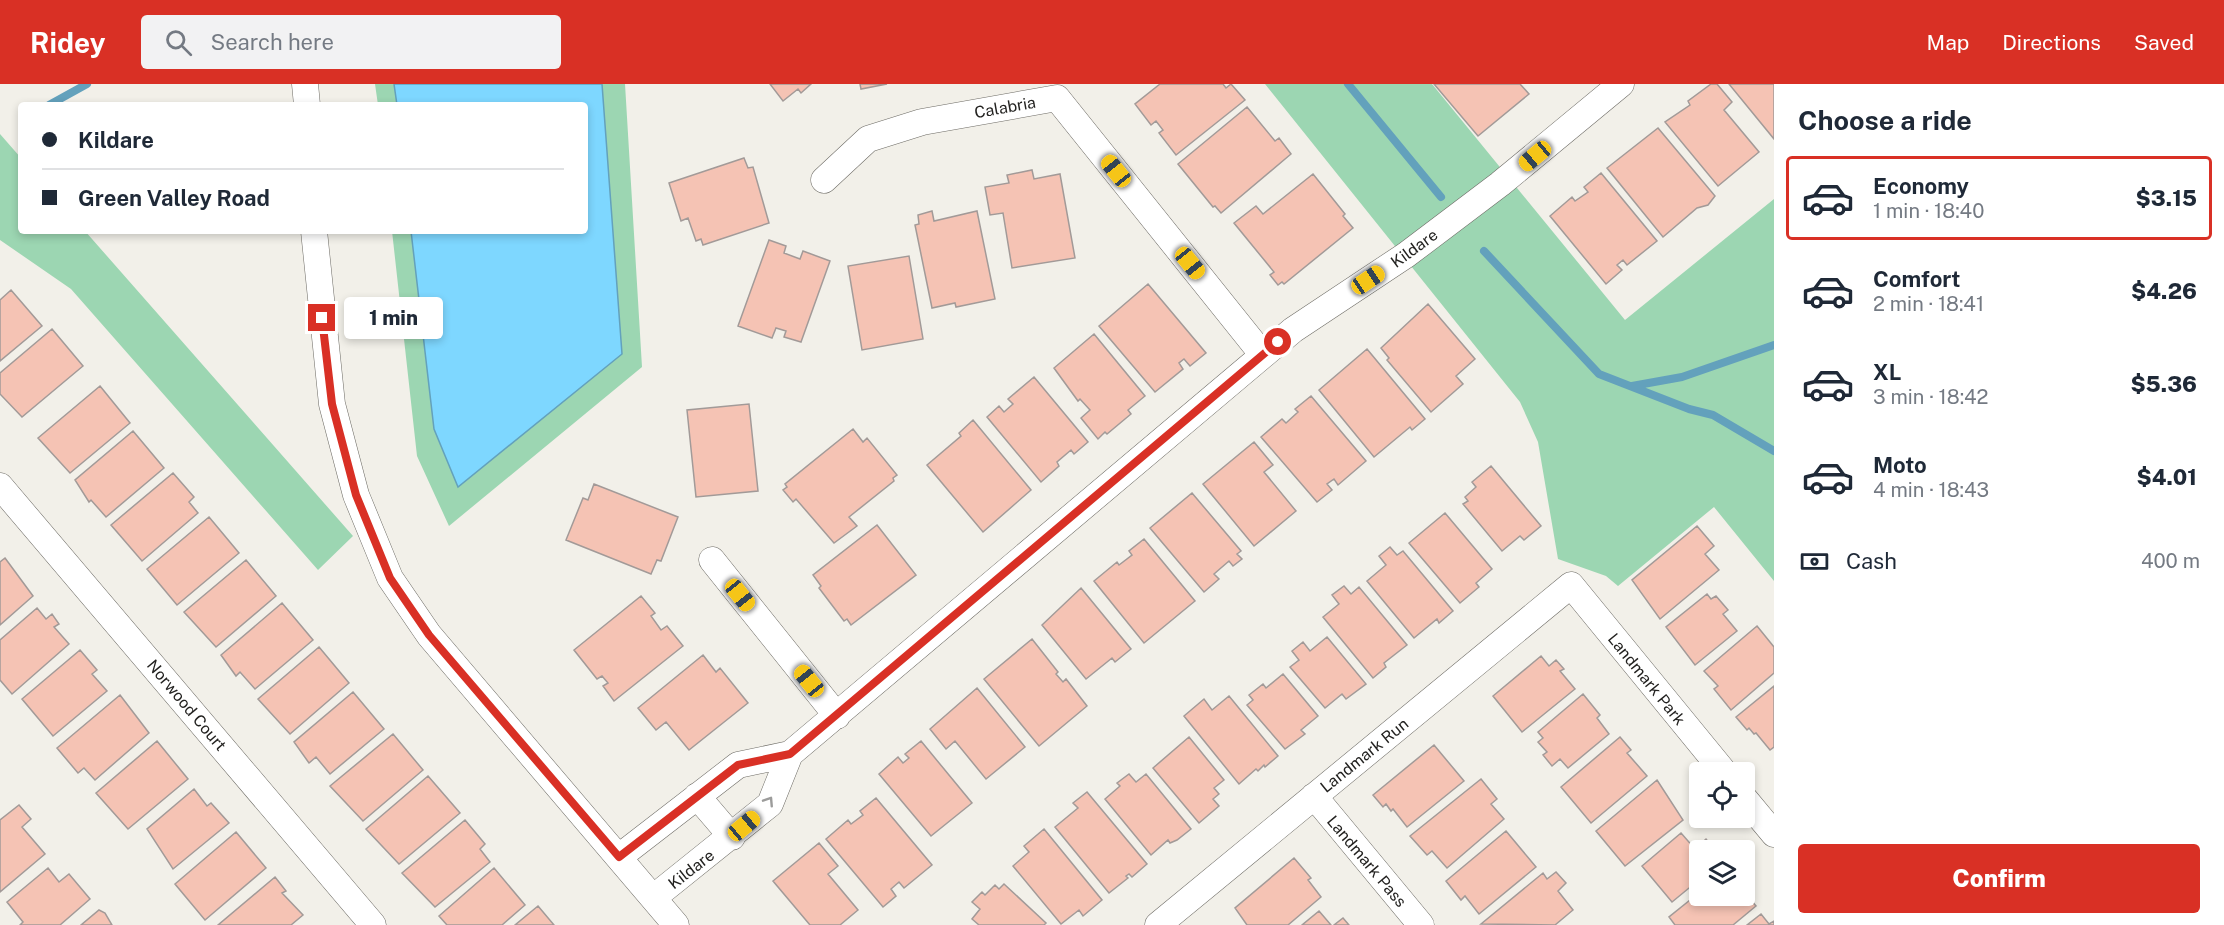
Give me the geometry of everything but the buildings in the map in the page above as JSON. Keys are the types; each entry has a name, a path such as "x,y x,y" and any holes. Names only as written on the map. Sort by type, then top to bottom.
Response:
{"street":[{"path":"305,84 307,102"},
{"name":"Kildare","path":"619,857 738,765 790,754 1293,330 1406,255 1500,184 1621,84"},
{"name":"Calabria","path":"824,180 868,139 922,122 1057,98 1263,355"},
{"path":"314,234 332,404 356,495 390,578 429,635 676,925"},
{"name":"Norwood Court","path":"0,486 373,925"},
{"path":"712,560 837,716"},
{"name":"Landmark Park","path":"1571,585 1716,762"},
{"name":"Landmark Run","path":"1158,925 1571,585"},
{"name":"Kildare","path":"653,898 732,837 770,804 790,754"},
{"path":"697,796 732,837"},
{"name":"Landmark Pass","path":"1314,796 1421,925"},
{"path":"1755,811 1774,834"}],"green space":[{"path":"375,84 625,84 642,367 449,526 417,456 392,234 588,234 588,102 378,102"},
{"path":"1265,84 1432,84 1625,320 1774,199 1774,581 1714,507 1618,586 1606,576 1558,559 1538,442 1520,402"},
{"path":"0,134 18,155 18,234 88,234 353,536 318,570 71,289 0,240"}],"water":[{"path":"394,84 602,84 622,354 458,487 434,429 411,234 588,234 588,102 397,102"}],"waterway":[{"path":"54,102 87,84"},
{"path":"1348,84 1441,197"},
{"path":"1484,251 1599,374 1689,409 1713,415 1774,451"},
{"path":"1632,386 1682,377 1774,345"}],"route":[{"path":"322,318 332,404 356,495 390,578 429,635 619,857 738,765 790,754 1278,342"}]}
